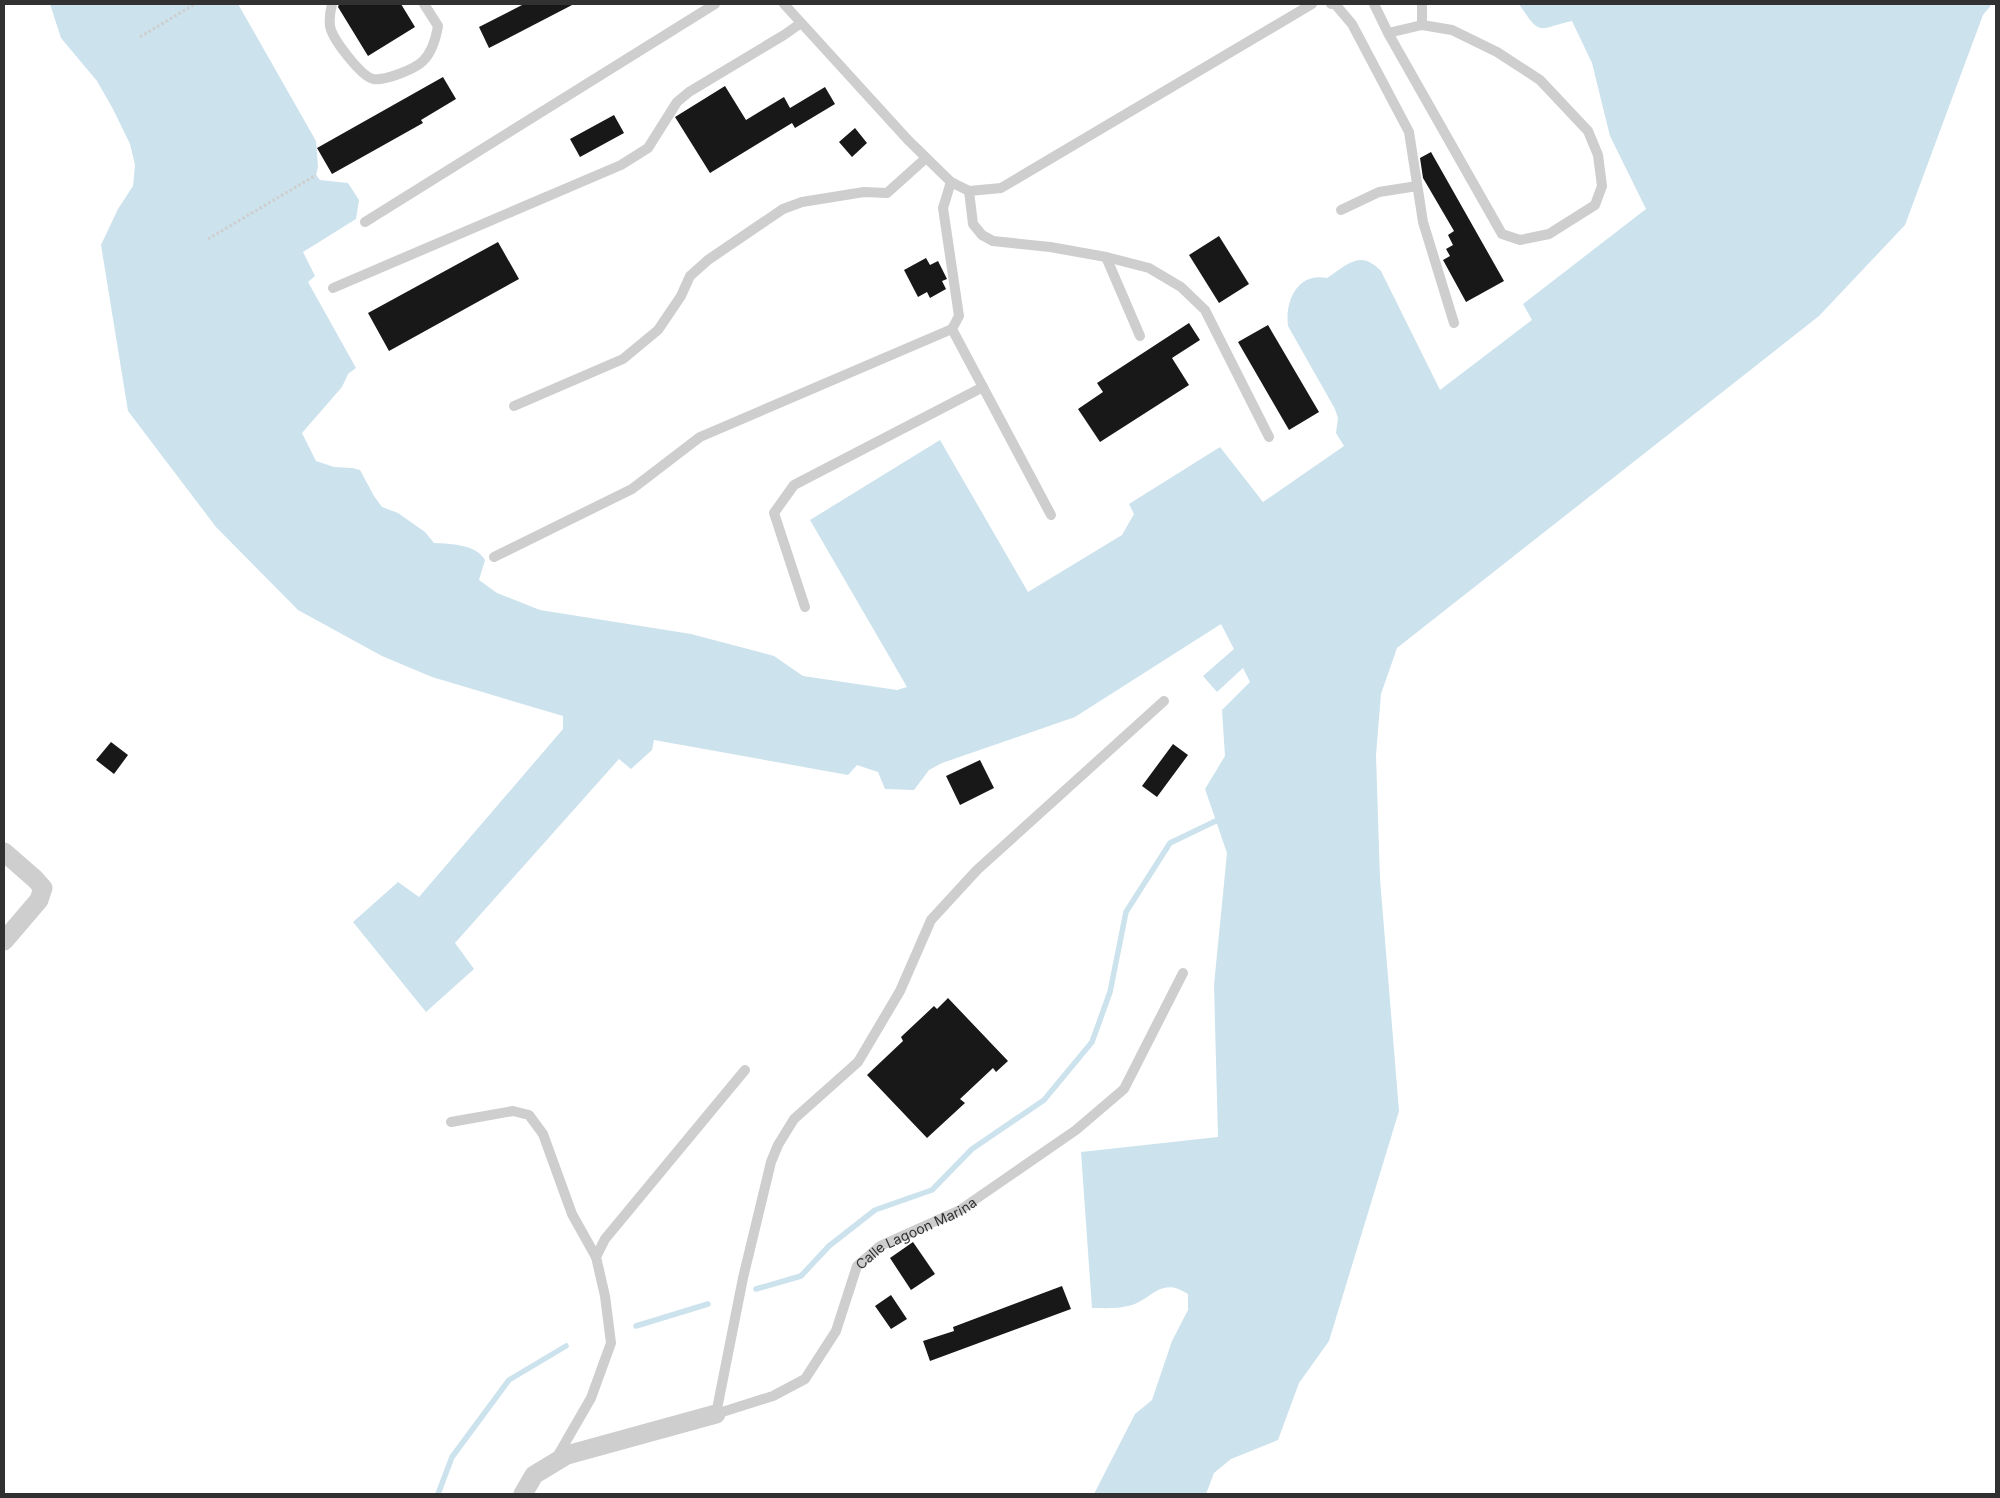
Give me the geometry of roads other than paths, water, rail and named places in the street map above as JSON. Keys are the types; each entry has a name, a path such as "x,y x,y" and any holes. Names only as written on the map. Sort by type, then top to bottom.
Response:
{"street":[{"path":"4,852 35,878 43,888 39,900 4,940"},
{"name":"Calle Lagoon Marina","path":"523,1494 534,1475 567,1455 716,1414"}],"lane":[{"path":"332,4 329,16 331,29 354,65 372,79 391,78 423,61 435,41 438,26 424,4"},
{"path":"365,222 715,4"},
{"path":"784,4 926,158 950,182 969,191 1001,188 1312,4"},
{"path":"1331,4 1335,4 1352,24 1409,132 1423,222 1454,324"},
{"path":"1374,4 1388,33 1502,234 1520,240 1549,234 1595,205 1602,186 1598,155 1588,131 1540,80 1497,52 1452,30 1422,25 1388,33"},
{"path":"1422,4 1422,25"},
{"path":"333,288 621,166 648,148 677,102 689,92 801,23"},
{"path":"514,406 623,359 658,330 681,296 690,276 708,260 783,210 802,202 864,192 887,193 926,158"},
{"path":"494,557 632,489 700,437 952,329 959,316 943,208 950,182"},
{"path":"1341,210 1378,192 1417,186"},
{"path":"969,191 973,224 982,235 993,241 1050,247 1106,257 1149,268 1182,287 1205,310 1269,437"},
{"path":"1106,257 1140,336"},
{"path":"952,329 1051,515"},
{"path":"805,607 774,513 785,496 794,486 983,387"},
{"path":"716,1414 743,1278 771,1162 778,1144 794,1119 858,1062 900,991 931,920 977,870 1164,701"},
{"name":"Calle Lagoon Marina","path":"716,1414 774,1396 805,1378 836,1331 857,1266 880,1246 960,1210 1076,1130 1124,1089 1183,972"},
{"path":"596,1257 605,1239 745,1070"},
{"path":"452,1122 513,1111 529,1115 543,1134 572,1214 596,1257 605,1296 611,1343 591,1398 554,1463"}],"water":[{"path":"50,4 238,4 316,141 318,167 316,175 320,180 348,183 359,200 356,219 303,252 315,276 308,282 356,368 348,374 342,387 302,433 316,461 334,467 360,470 382,507 398,513 425,532 434,543 462,546 476,551 485,560 479,580 497,593 540,610 691,634 774,656 803,676 897,690 907,687 810,520 940,440 1028,592 1122,535 1134,514 1129,504 1220,447 1263,502 1344,446 1336,433 1338,418 1335,409 1288,326 1291,298 1295,290 1308,279 1317,277 1327,278 1354,261 1360,260 1373,264 1381,271 1440,390 1532,320 1523,304 1646,209 1610,136 1592,63 1572,21 1541,28 1532,22 1519,4 1992,4 1983,15 1905,225 1819,316 1397,648 1381,694 1376,755 1380,879 1399,1111 1329,1341 1299,1383 1278,1440 1231,1459 1214,1473 1206,1494 1094,1494 1135,1414 1152,1400 1172,1341 1188,1310 1188,1294 1170,1287 1163,1288 1128,1306 1092,1308 1081,1152 1218,1137 1214,985 1227,853 1205,789 1225,756 1222,710 1250,682 1243,668 1217,692 1203,676 1234,649 1221,624 1075,717 942,763 929,770 914,790 885,789 878,772 857,765 848,775 654,740 652,750 631,769 619,759 455,943 474,969 426,1012 353,922 398,882 419,897 563,729 563,716 432,677 382,656 298,610 216,527 128,411 101,245 118,209 133,186 135,165 130,144 113,109 97,81 61,38"}],"waterway":[{"path":"756,1289 801,1276 829,1246 875,1210 932,1190 972,1149 1044,1100 1092,1042 1110,992 1126,912 1170,843 1222,818"},
{"path":"636,1326 708,1304"},
{"path":"438,1494 452,1457 509,1380 566,1346"}]}
